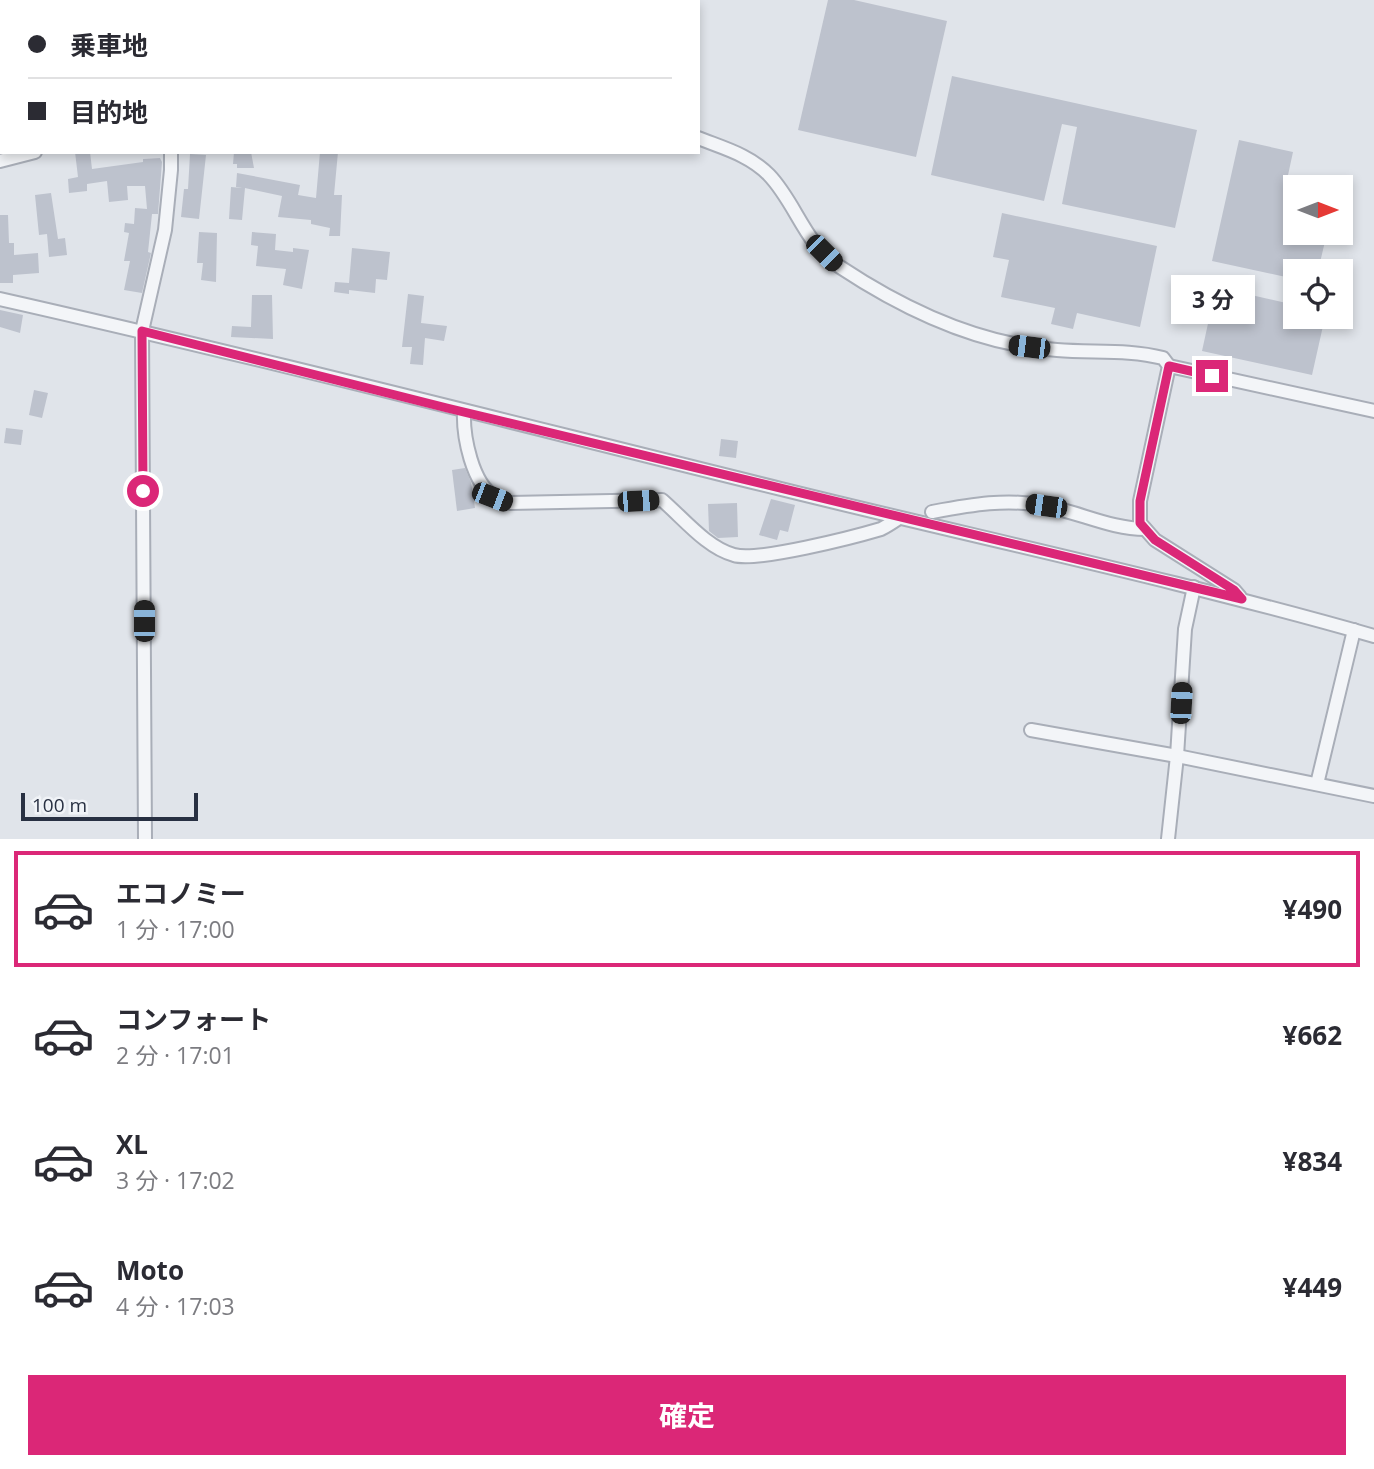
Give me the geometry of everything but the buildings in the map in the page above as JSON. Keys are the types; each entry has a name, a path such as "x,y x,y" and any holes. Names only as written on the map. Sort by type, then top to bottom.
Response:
{"street":[{"path":"700,139 744,156 768,173 784,194 812,242 836,265 888,295 968,334 1003,343 1056,350 1143,353 1163,358 1169,366 1374,411"},
{"path":"0,160 26,154"},
{"path":"145,839 142,331 165,230 172,170 171,154"},
{"path":"0,299 142,331 899,518 1194,587 1374,636"},
{"path":"1169,366 1140,501 1140,523 1155,540 1234,590 1242,599"},
{"path":"464,412 464,441 475,470 492,497 510,503 662,500 719,550 736,556 757,556 867,532 883,528 899,518"},
{"path":"932,512 1016,501 1046,506 1122,527 1145,529"},
{"path":"1168,839 1177,756 1185,629 1194,587"},
{"path":"1317,784 1354,631"},
{"path":"1031,730 1374,796"}],"route":[{"path":"143,491 142,331 447,408 1242,599 1234,590 1155,540 1140,523 1140,501 1169,366 1212,376"}]}
